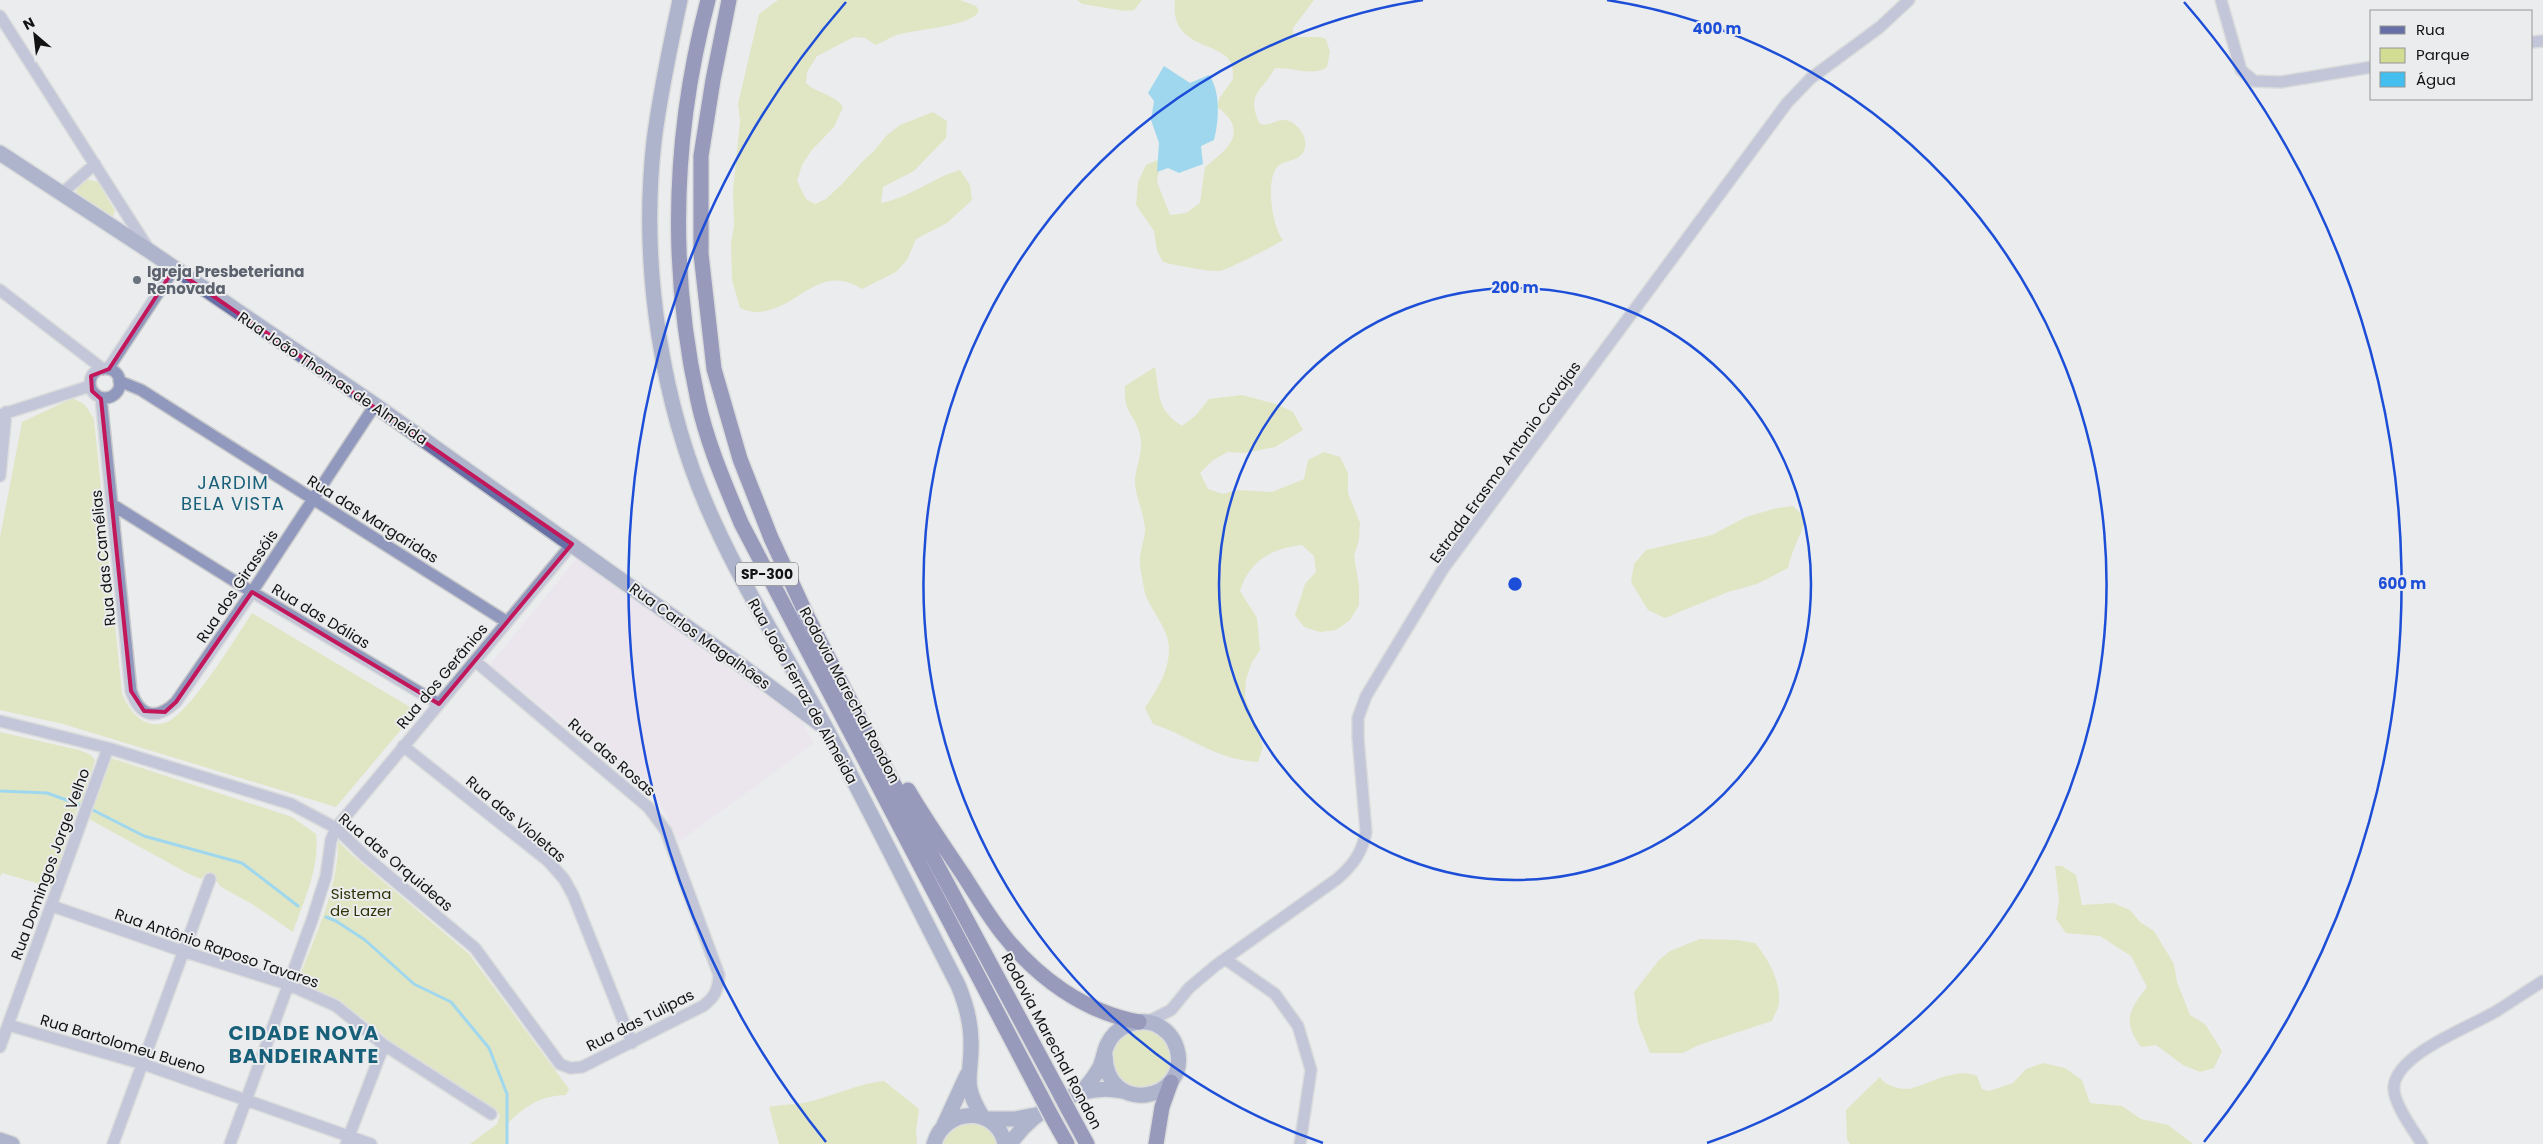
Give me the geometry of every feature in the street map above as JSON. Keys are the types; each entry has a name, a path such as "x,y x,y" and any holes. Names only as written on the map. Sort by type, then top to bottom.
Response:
{"highway":[{"name":"Rodovia Marechal Rondon","path":"708,0 698,39 682,128 677,222 685,323 698,403 722,476 745,532 1067,1144"},
{"name":"Rodovia Marechal Rondon","path":"730,0 713,80 701,156 701,254 714,369 740,459 771,538 807,616 870,740 1087,1144"},
{"path":"870,740 896,770 990,917 1011,945 1039,972 1080,1002 1097,1011 1143,1022"},
{"path":"1156,1144 1162,1107 1171,1082"}],"main road":[{"name":"Rua João Ferraz de Almeida","path":"680,0 661,87 654,144 651,257 664,359 676,416 712,518 745,587 827,730 962,994 970,1023 972,1044 967,1074 934,1144"},
{"path":"0,153 151,252"},
{"name":"Rua João Thomas de Almeida","path":"151,252 375,405 572,544"},
{"name":"Rua Carlos Magalhães","path":"572,544 794,703 827,730"},
{"path":"1010,1144 1037,1115 1082,1091 1102,1088 1122,1091 1132,1095 1148,1095 1163,1089 1171,1082 1178,1065 1179,1056 1173,1039 1168,1032 1143,1022 1120,1029 1112,1036 1096,1075 1082,1091"},
{"path":"1104,1055 1108,1076 1122,1091"},
{"name":"Rua João Ferraz de Almeida","path":"967,1074 970,1096 985,1118 1002,1133 1005,1144"},
{"path":"943,1126 961,1115 1015,1119 1037,1115"},
{"path":"0,1140 12,1144"}],"street":[{"name":"Estrada Erasmo Antonio Cavajas","path":"1171,1010 1189,988 1215,966 1337,879 1352,866 1363,847 1366,832 1358,718 1366,696 1444,569 1787,103 1811,78 1880,27 1909,0"},
{"path":"2221,0 2241,70 2254,81 2281,82 2370,68"},
{"name":"Rua João Thomas de Almeida","path":"0,16 151,252"},
{"path":"61,194 95,164"},
{"path":"0,290 106,369 116,374 120,381 115,394 101,398 94,394 90,386 92,376 106,369 174,269"},
{"name":"Rua das Margaridas","path":"120,381 140,390 507,622"},
{"path":"0,476 3,414 90,386"},
{"name":"Rua das Camélias","path":"101,398 114,504 131,691 135,702 144,712"},
{"name":"Rua dos Girassóis","path":"144,712 153,714 165,712 176,702 252,592 375,405"},
{"name":"Rua das Dálias","path":"114,504 252,592 439,704"},
{"name":"Rua dos Gerânios","path":"336,828 572,544"},
{"name":"Rua das Rosas","path":"475,660 648,807 666,831 719,975 718,988"},
{"name":"Rua das Orquideas","path":"0,721 108,748 291,804 336,828 365,856 475,948 560,1064 570,1068"},
{"name":"Rua das Violetas","path":"403,746 548,861 564,879 574,895 632,1043"},
{"name":"Rua Domingos Jorge Velho","path":"0,1047 108,748"},
{"path":"230,1144 326,876 331,840 336,828"},
{"path":"112,1144 210,879"},
{"name":"Rua Antônio Raposo Tavares","path":"52,906 182,952 287,984 336,1006 384,1045 491,1114"},
{"path":"1225,959 1275,994 1298,1026 1311,1070 1300,1144"},
{"path":"2422,1144 2397,1101 2394,1086 2402,1068 2420,1053 2496,1011 2543,981"},
{"name":"Rua das Tulipas","path":"570,1068 582,1067 702,1006 712,998 718,988"},
{"path":"1143,1022 1171,1010"},
{"path":"1168,1032 1167,1020 1171,1010"},
{"name":"Rua Bartolomeu Bueno","path":"8,1025 143,1064 246,1100 347,1140 371,1144"},
{"path":"347,1140 384,1045"}],"highlighted area":[{"path":"174,269 572,544 439,704 252,592 176,702 165,712 144,711 131,691 101,399 92,391 91,376 109,369"}],"shaded area":[{"path":"577,558 802,722 814,743 679,842 659,801 490,665"}],"green space":[{"path":"778,0 960,0 976,6 979,11 965,21 897,35 876,45 865,38 854,37 817,56 807,72 806,83 836,100 843,107 834,127 811,151 802,165 797,181 806,199 815,204 826,199 874,151 886,136 900,125 933,112 947,121 946,138 914,171 883,187 881,203 901,197 960,170 970,185 972,200 947,223 916,239 907,260 896,272 862,289 847,282 833,281 821,283 774,309 755,312 740,308 732,280 733,191 740,121 738,104 759,14"},
{"path":"1077,0 1142,0 1134,10 1125,11 1082,4"},
{"path":"1175,0 1314,0 1293,28 1293,33 1297,37 1320,37 1326,39 1330,52 1327,67 1322,70 1310,71 1275,68 1257,94 1254,106 1260,124 1264,125 1282,120 1294,123 1304,136 1304,152 1295,159 1278,166 1274,172 1271,192 1273,214 1279,234 1283,240 1252,257 1220,271 1163,262 1157,251 1154,231 1136,205 1138,182 1146,165 1158,160 1160,164 1157,182 1170,215 1186,213 1200,203 1205,167 1228,146 1234,132 1227,116 1217,107 1220,97 1233,79 1231,63 1226,56 1197,42 1180,28 1175,16"},
{"path":"86,179 98,182 115,211 112,219 76,194 78,185"},
{"path":"1155,367 1163,407 1182,426 1196,415 1209,399 1242,395 1276,404 1293,412 1303,430 1275,447 1245,453 1228,452 1213,460 1200,473 1208,489 1223,494 1238,490 1272,492 1304,479 1308,460 1324,452 1340,457 1348,473 1348,493 1360,523 1359,540 1354,556 1359,586 1359,605 1350,620 1336,630 1320,632 1304,627 1295,615 1305,584 1316,572 1314,556 1302,545 1281,549 1263,558 1249,572 1240,591 1257,618 1260,650 1251,664 1246,680 1245,697 1263,747 1258,762 1229,757 1153,724 1145,708 1165,673 1169,649 1163,627 1145,593 1141,573 1140,559 1145,529 1135,480 1141,441 1138,428 1126,402 1125,386"},
{"path":"73,398 85,405 94,419 122,693 129,706 138,718 151,724 167,722 177,715 212,673 252,613 415,710 410,719 336,807 63,724 0,710 0,537 22,422"},
{"path":"1793,506 1806,519 1788,568 1757,584 1728,592 1665,618 1648,610 1631,582 1634,564 1646,550 1712,535 1746,517 1777,508"},
{"path":"0,732 79,750 91,755 95,760 84,798 79,804 51,887 2,873 0,877"},
{"name":"Sistema de Lazer","path":"111,758 292,817 316,834 317,847 313,872 293,932 252,904 221,887 213,876 204,875 201,879 189,874 89,819 108,761"},
{"path":"338,841 469,954 569,1089 566,1095 548,1097 534,1103 507,1124 507,1144 470,1144 497,1124 500,1115 476,1097 396,1046 369,1023 340,1003 305,988 299,979 330,894 335,876"},
{"path":"2055,866 2062,866 2076,875 2082,905 2113,903 2130,910 2140,922 2154,931 2174,964 2177,982 2190,1015 2205,1024 2222,1051 2214,1068 2200,1072 2183,1065 2156,1045 2141,1047 2131,1030 2130,1016 2136,1002 2147,987 2131,956 2100,936 2066,933 2056,919 2059,900"},
{"path":"1700,939 1737,940 1755,943 1769,963 1778,986 1779,1004 1772,1021 1699,1045 1683,1053 1650,1053 1638,1023 1634,992 1659,960 1670,951"},
{"path":"1142,1029 1159,1034 1167,1042 1172,1059 1167,1076 1159,1084 1142,1089 1125,1084 1117,1076 1112,1059 1117,1042 1125,1034"},
{"path":"2043,1063 2065,1068 2082,1080 2090,1103 2122,1106 2141,1119 2168,1125 2193,1144 1850,1144 1847,1139 1846,1110 1880,1077 1890,1085 1908,1089 1944,1077 1961,1073 1969,1074 1977,1076 1982,1089 1989,1091 2013,1083 2026,1069"},
{"path":"884,1081 919,1109 916,1131 917,1144 779,1144 769,1107 804,1103 863,1085"},
{"path":"959,1121 986,1124 1000,1144 940,1144 940,1140"}],"water":[{"path":"1164,66 1190,83 1209,75 1216,89 1218,116 1214,140 1201,146 1203,164 1179,173 1168,168 1157,172 1159,143 1151,120 1154,101 1148,93"}],"waterway":[{"path":"0,791 47,793 83,806"},
{"path":"89,808 144,836 242,863 298,906"},
{"path":"326,917 336,921 365,940 414,984 451,1002 489,1048 507,1094 507,1144"}],"place":[{"name":"Igreja Presbeteriana Renovada","path":"137,280"}],"district":[{"name":"JARDIM BELA VISTA","path":"233,492"},
{"name":"CIDADE NOVA BANDEIRANTE","path":"304,1044"}]}
